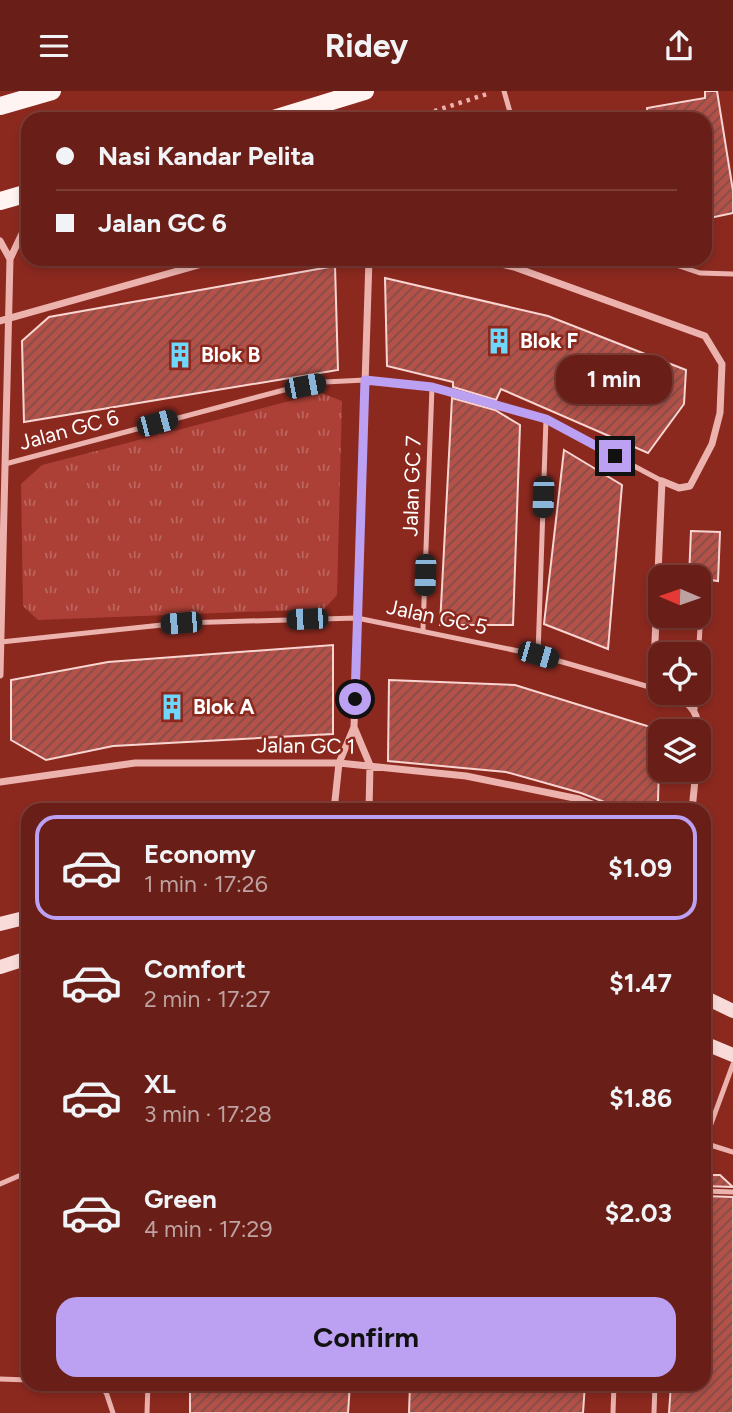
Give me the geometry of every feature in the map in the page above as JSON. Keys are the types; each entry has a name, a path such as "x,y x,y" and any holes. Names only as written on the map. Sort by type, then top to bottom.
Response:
{"main road":[{"path":"0,106 52,91"},
{"path":"297,112 365,91"},
{"path":"0,201 21,195"},
{"path":"0,924 21,919"},
{"path":"0,967 21,960"},
{"path":"711,1000 733,1011"},
{"path":"711,1045 733,1055"}],"street":[{"path":"0,675 5,464 4,319 10,259 21,236"},
{"path":"2,244 10,259"},
{"path":"4,319 195,266"},
{"path":"335,803 339,763 354,727 369,266"},
{"path":"510,266 705,336 718,353 722,364 720,413 712,445 690,486 679,488 662,481 659,565"},
{"path":"690,705 695,709 698,719"},
{"path":"354,727 370,765 369,803"},
{"name":"Jalan GC 1","path":"0,782 135,763 339,763 466,776 590,803"},
{"path":"693,803 695,782"}],"lane":[{"path":"504,91 510,112"},
{"path":"678,266 700,273 733,274"},
{"name":"Jalan GC 6","path":"5,464 284,390 325,382 365,380 432,387 546,419 662,481"},
{"name":"Jalan GC 7","path":"422,629 432,387"},
{"path":"538,655 546,419"},
{"name":"Jalan GC 5","path":"1,642 181,623 358,618 422,629 538,655 648,687"},
{"path":"695,705 695,709"},
{"path":"711,1124 733,1064"},
{"path":"711,1145 733,1152"},
{"path":"0,1184 21,1175"},
{"path":"711,1191 733,1192"},
{"path":"0,1379 21,1380"},
{"path":"104,1391 113,1413"},
{"path":"147,1413 148,1391"},
{"path":"613,1413 614,1391"},
{"path":"654,1413 655,1391"}],"path":[{"path":"432,112 498,91"}],"green space":[{"path":"321,393 342,401 337,595 324,609 38,620 23,606 21,484 42,465"}],"building":[{"path":"705,91 717,91 733,191 733,213 712,218 712,112 647,112 647,108 705,98"},
{"name":"Blok B","path":"335,266 338,370 24,422 22,341 49,317"},
{"name":"Blok F","path":"385,278 548,316 686,370 684,404 648,453 501,389 496,400 453,387 453,382 387,366"},
{"path":"452,398 495,410 520,425 513,625 440,625"},
{"path":"564,450 622,485 608,649 544,624"},
{"path":"691,531 720,532 718,581 711,580 711,565 690,565"},
{"name":"Blok A","path":"333,645 333,734 113,746 46,760 11,740 11,680 108,662"},
{"path":"389,680 515,685 648,726 648,782 659,782 658,801 607,803 506,772 388,761"},
{"path":"711,1175 720,1175 733,1187 711,1186"},
{"path":"711,1196 733,1197 733,1413 669,1413 671,1391 711,1391"},
{"path":"190,1391 350,1391 348,1413 190,1413"},
{"path":"410,1391 585,1391 583,1413 409,1413"}],"place":[{"name":"Blok F","path":"499,341"},
{"name":"Blok B","path":"180,355"},
{"name":"Blok A","path":"172,707"}],"route":[{"path":"355,699 365,380 432,387 546,419 615,456"}]}
